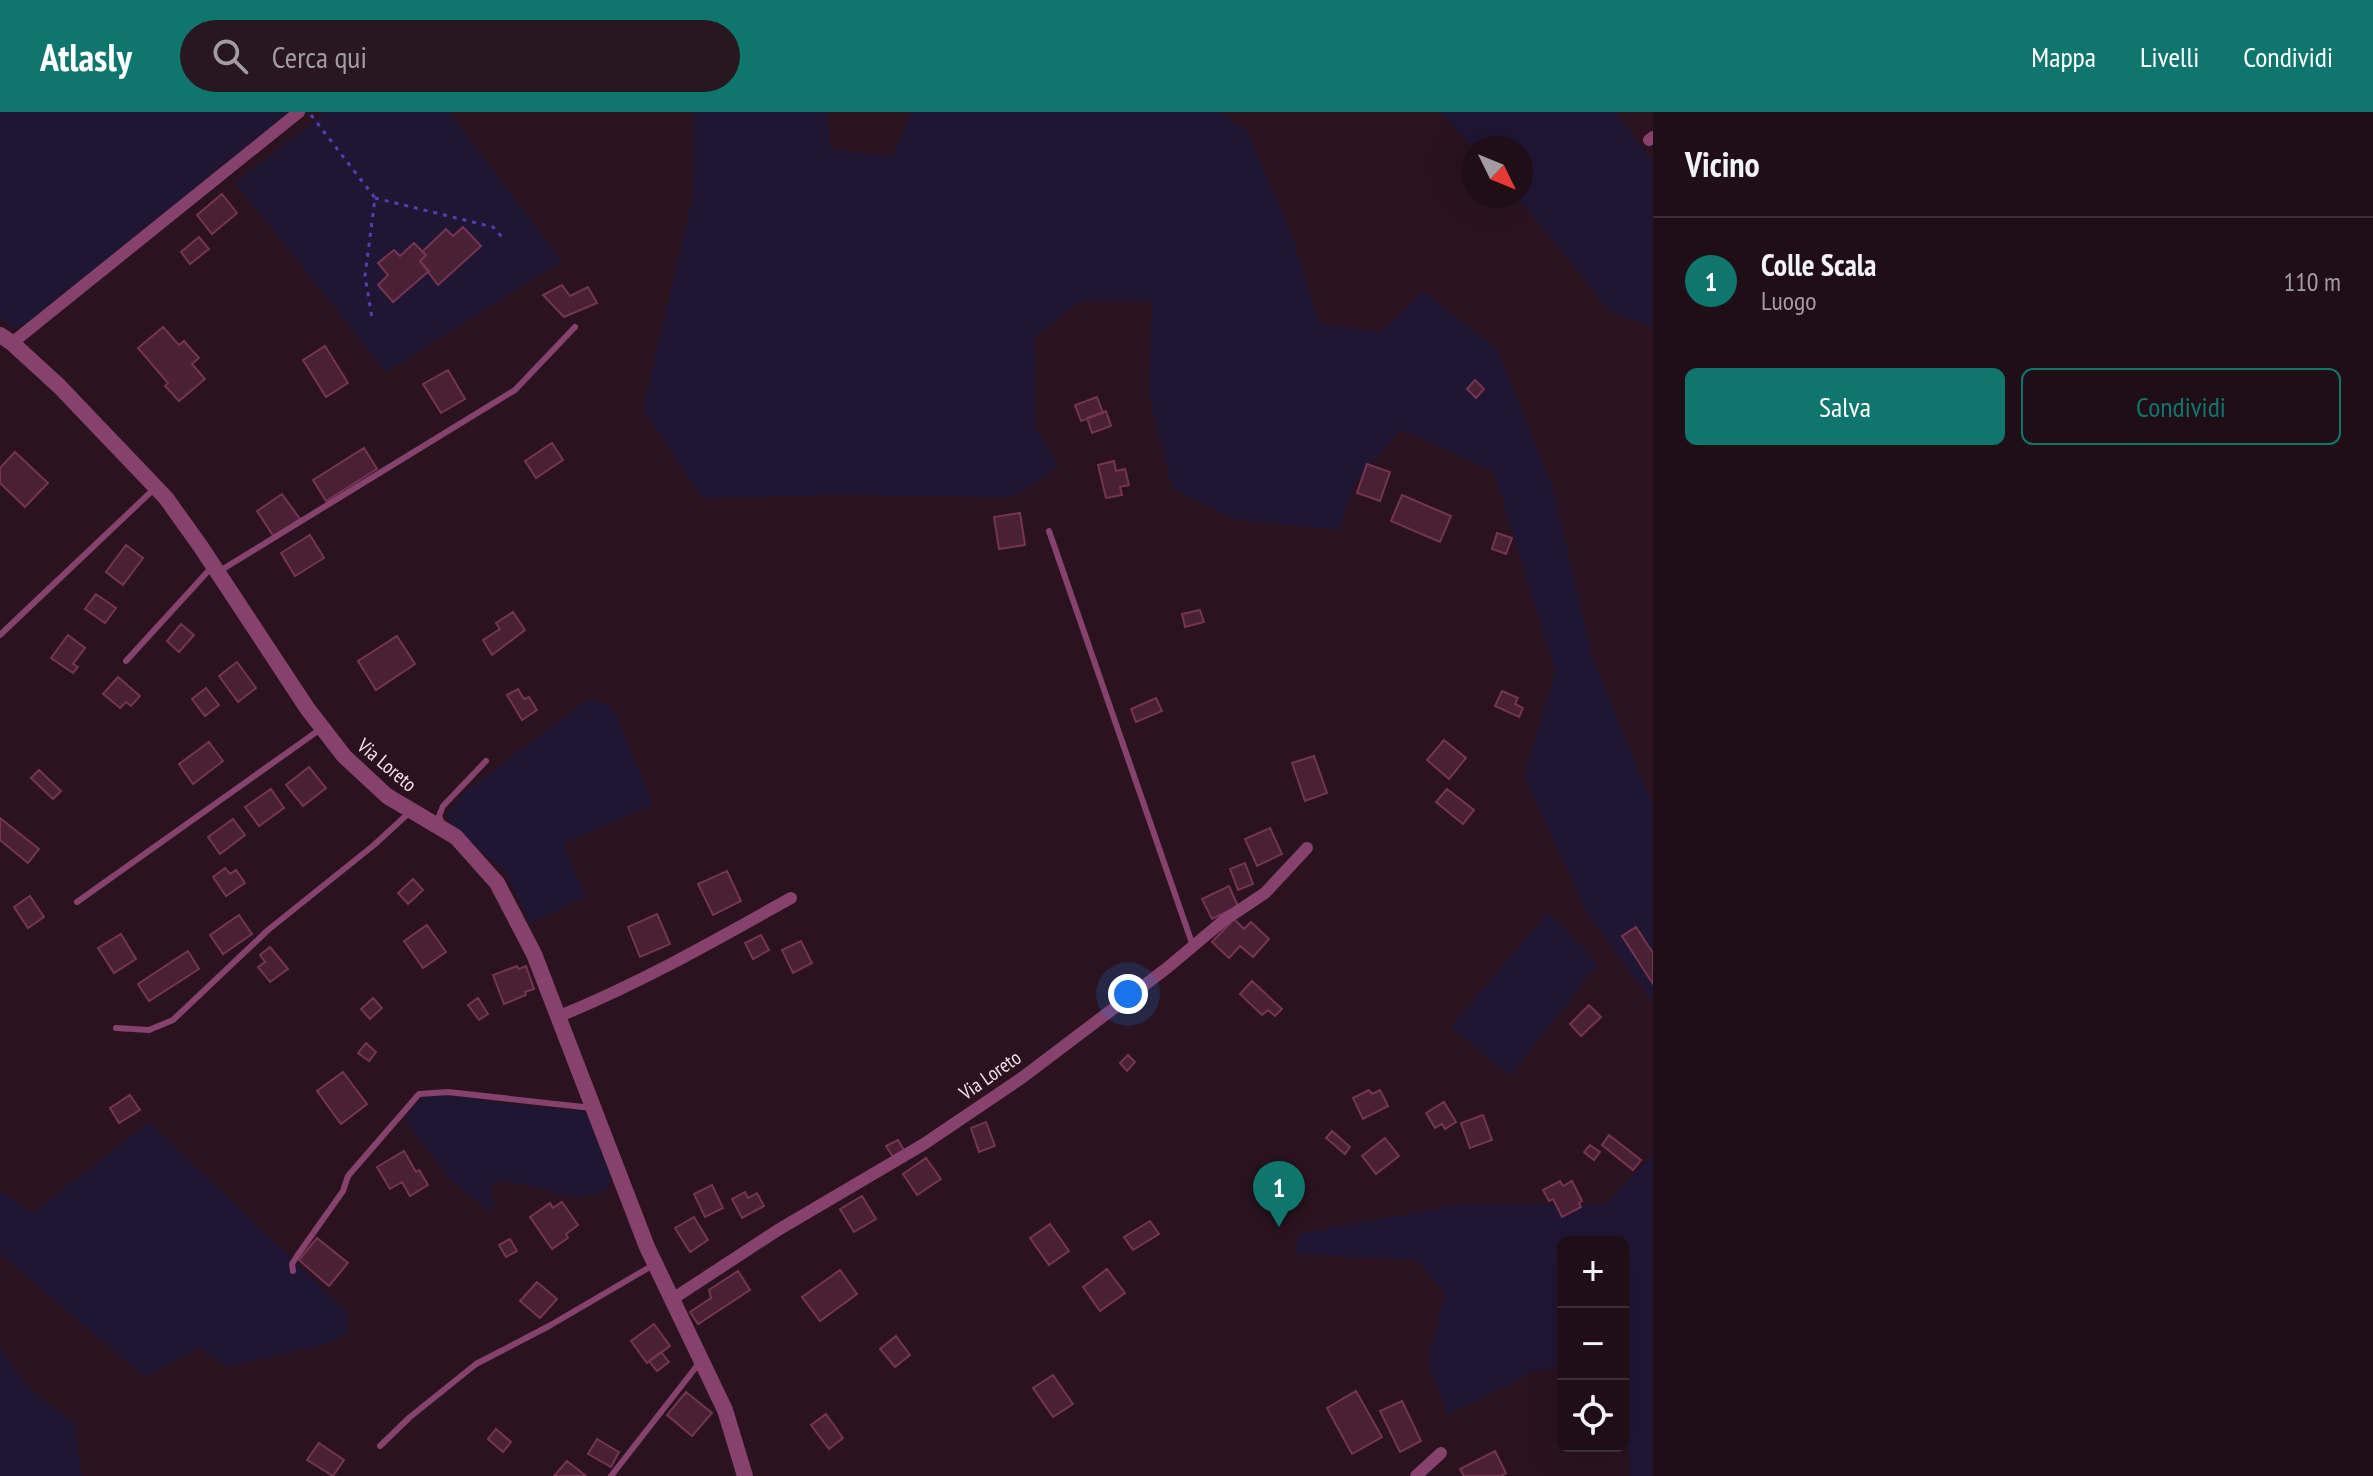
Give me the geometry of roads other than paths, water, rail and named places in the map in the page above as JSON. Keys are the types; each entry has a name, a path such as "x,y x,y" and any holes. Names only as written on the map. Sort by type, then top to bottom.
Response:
{"street":[{"name":"Via Loreto","path":"299,112 4,336 59,386 157,487 216,568 322,728 354,767 387,796 445,829 477,858 503,892 534,954 655,1264 725,1410 745,1476"},
{"name":"Via Loreto","path":"671,1300 778,1230 952,1126 1060,1049 1229,916 1265,893 1307,848"},
{"path":"557,1017 603,999 670,966 791,898"},
{"path":"1416,1476 1441,1453"}],"lane":[{"path":"126,661 216,568 515,390 575,327"},
{"path":"0,635 157,487"},
{"path":"1049,531 1193,946"},
{"path":"77,902 322,728"},
{"path":"445,829 439,811 486,761"},
{"path":"116,1028 149,1030 173,1020 268,930 381,839 411,810"},
{"path":"293,1271 292,1264 343,1191 348,1176 419,1094 448,1092 592,1108"},
{"path":"380,1446 410,1417 476,1364 549,1326 655,1264"},
{"path":"611,1476 702,1359"}],"place":[{"name":"Colle Scala","path":"1279,1227"}]}
